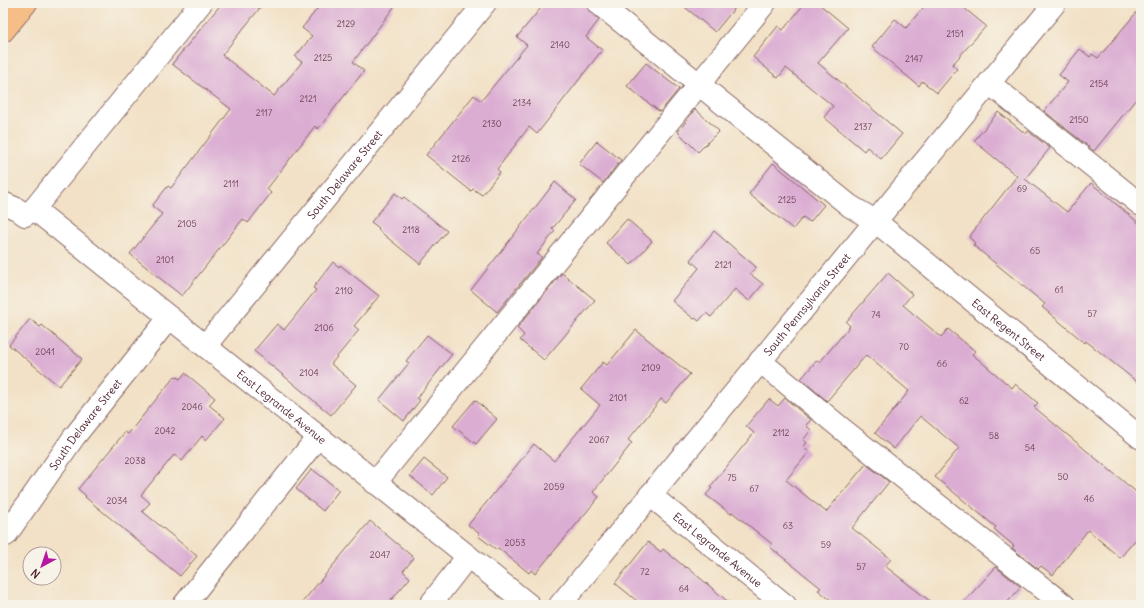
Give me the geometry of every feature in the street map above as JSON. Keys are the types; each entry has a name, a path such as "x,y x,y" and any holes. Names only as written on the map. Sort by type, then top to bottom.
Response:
{"main road":[{"path":"3,31 26,3"}],"street":[{"path":"29,212 201,3"},
{"name":"South Delaware Street","path":"205,346 485,3"},
{"name":"East Regent Street","path":"598,3 850,206 875,221 1141,438"},
{"path":"376,483 765,3"},
{"name":"South Pennsylvania Street","path":"560,605 1055,3"},
{"path":"989,83 1141,205"},
{"name":"East Legrande Avenue","path":"3,203 29,212 169,318 529,605"},
{"name":"South Delaware Street","path":"6,535 74,437 169,318"},
{"path":"760,360 842,430 1064,605"},
{"path":"184,605 318,437"},
{"name":"East Legrande Avenue","path":"650,495 786,605"},
{"path":"430,605 468,556"}],"building":[{"path":"222,3 264,3 222,55 274,96 302,62 295,57 312,36 302,28 322,3 397,3 353,62 364,71 318,129 315,126 267,189 271,193 248,223 243,219 182,296 130,254 162,214 152,206 168,186 171,188 231,109 172,64"},
{"path":"545,3 586,3 590,12 599,20 586,37 602,50 537,134 529,127 497,169 500,172 482,195 473,189 471,191 426,155 474,95 481,101 527,45 517,37"},
{"path":"680,3 739,3 715,32"},
{"path":"805,3 818,3 848,28 818,63 902,134 881,159 867,147 864,151 824,117 833,106 786,68 778,78 753,57 778,26 783,30"},
{"path":"927,3 958,3 986,26 952,65 957,69 937,93 922,81 919,86 872,47 895,19 906,28"},
{"path":"1141,7 1141,93 1094,151 1044,111 1068,82 1059,75 1080,49 1090,57 1092,54 1098,58"},
{"path":"646,63 679,89 660,112 627,86"},
{"path":"695,109 719,131 698,152 678,132"},
{"path":"998,112 1026,134 1028,131 1050,148 1025,179 1067,212 1091,183 1141,225 1141,385 1086,341 1085,343 1042,307 1045,304 973,245 975,243 969,237 1017,176 974,141"},
{"path":"597,141 621,160 603,183 579,164"},
{"path":"773,163 824,205 810,222 803,217 793,229 749,194"},
{"path":"555,182 576,200 552,229 555,231 537,254 542,257 497,312 471,290"},
{"path":"395,193 402,199 404,197 447,231 420,264 378,230 379,228 371,222"},
{"path":"627,219 652,241 631,265 606,243"},
{"path":"714,231 756,267 750,274 763,284 749,301 735,289 711,317 706,313 699,321 695,318 694,319 672,301 699,268 690,260"},
{"path":"333,262 339,267 340,265 379,296 354,326 359,330 331,364 356,385 331,415 254,351 277,324 284,330 316,290 313,288"},
{"path":"562,273 595,300 544,360 520,340 524,335 517,328"},
{"path":"888,273 912,294 903,305 941,337 948,329 975,351 972,354 1012,388 1015,384 1038,403 1034,407 1141,496 1141,533 1120,558 1088,530 1053,575 1041,566 1038,569 1012,548 1014,546 994,529 996,527 935,477 959,448 920,416 894,449 875,433 909,391 866,355 827,401 801,379 817,360 820,362 850,326 846,322"},
{"path":"30,319 40,327 42,325 82,359 59,386 9,345"},
{"path":"636,330 690,374 666,403 661,399 628,440 632,443 593,492 599,497 535,574 531,570 529,573 498,548 497,550 478,536 480,534 468,525 534,444 554,461 600,405 581,389 603,362 607,365"},
{"path":"427,335 452,354 417,398 420,400 404,421 379,400 409,363 406,361"},
{"path":"185,373 215,398 209,405 225,418 206,440 202,436 182,461 174,455 141,495 150,503 142,511 197,556 180,576 85,497 86,496 78,489 125,432 128,434 175,376 180,379"},
{"path":"785,398 811,420 806,425 811,430 803,440 807,443 803,447 809,452 786,480 826,512 866,464 889,482 852,528 891,559 885,566 935,605 837,605 818,590 821,588 770,547 772,544 732,512 731,514 706,495 712,488 710,487 754,433 746,426 769,399 778,406"},
{"path":"475,400 497,419 476,444 453,426"},
{"path":"424,459 447,477 433,495 410,476"},
{"path":"312,469 339,490 323,511 296,489"},
{"path":"370,521 414,558 403,571 410,578 387,605 300,605"},
{"path":"648,542 661,552 663,549 686,568 687,567 732,605 642,605 615,583"},
{"path":"996,567 1021,587 1005,605 961,605"}]}
